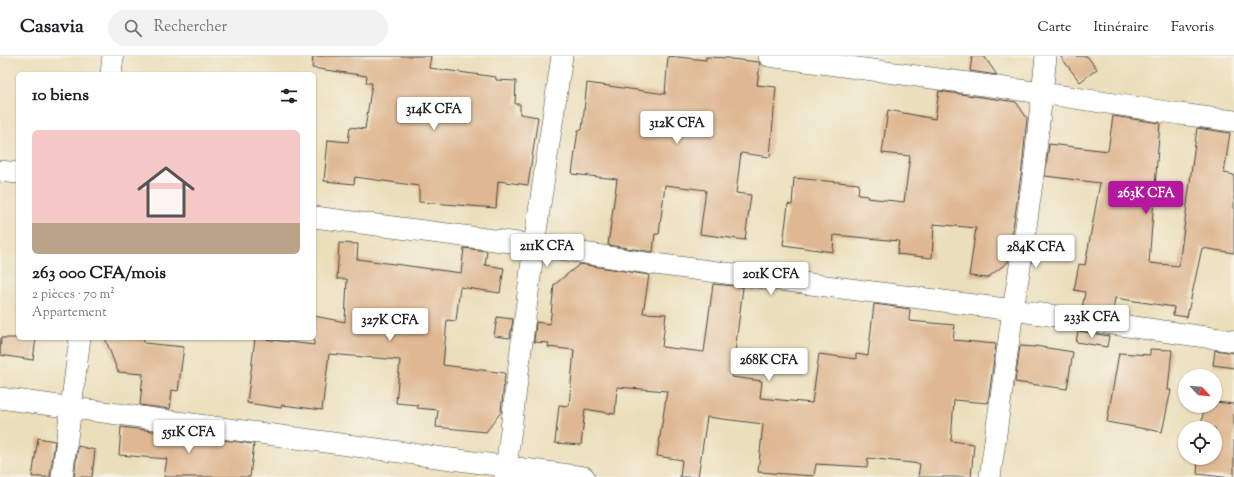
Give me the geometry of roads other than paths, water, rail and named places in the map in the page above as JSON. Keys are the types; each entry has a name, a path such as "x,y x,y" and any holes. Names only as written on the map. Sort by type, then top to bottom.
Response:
{"street":[{"path":"111,72 113,56"},
{"path":"506,472 534,245 562,56"},
{"path":"770,56 1234,121"},
{"path":"990,477 1034,169 1046,56"},
{"path":"0,171 16,173"},
{"path":"316,217 534,245 647,263 1013,310 1234,341"},
{"path":"62,477 80,340"},
{"path":"0,398 269,435 506,472 584,477"}]}
